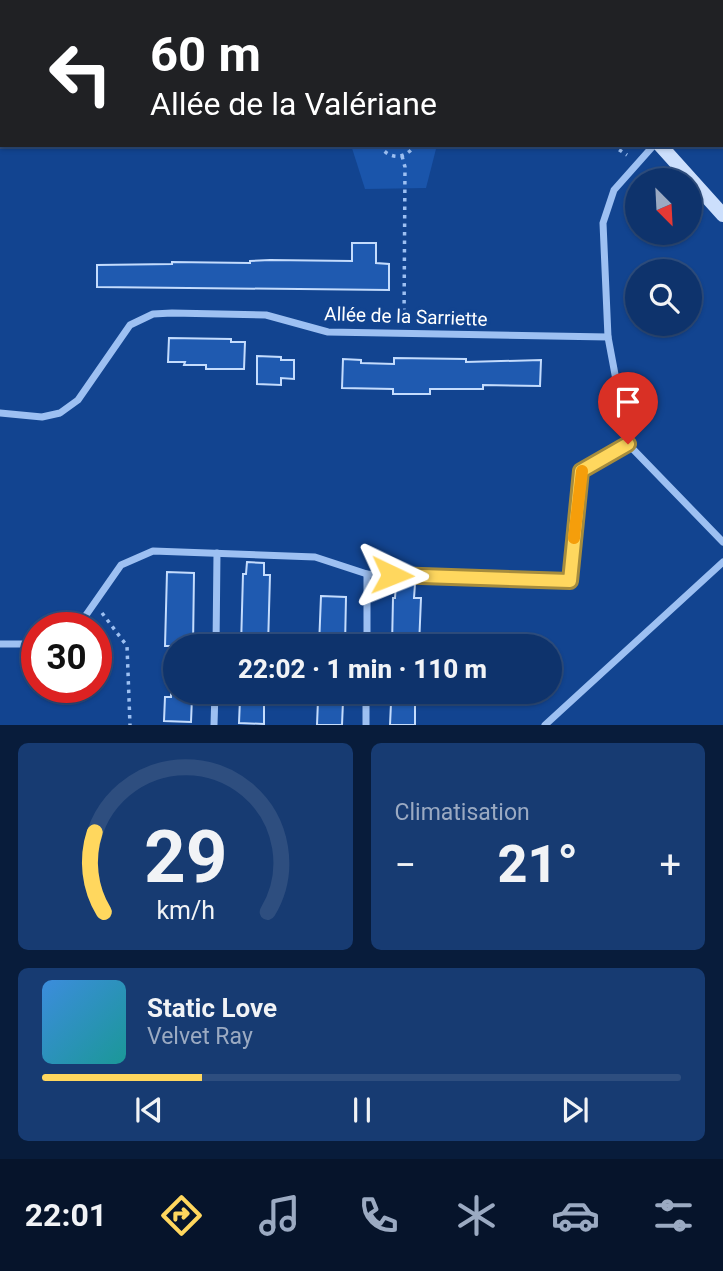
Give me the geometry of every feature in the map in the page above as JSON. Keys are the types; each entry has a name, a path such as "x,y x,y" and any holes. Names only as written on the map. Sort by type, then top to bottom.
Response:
{"main road":[{"path":"662,147 723,215"}],"street":[{"path":"652,147 614,190 603,223 608,337 628,444 723,542"},
{"name":"Allée de la Sarriette","path":"0,413 42,417 60,413 78,400 130,325 153,314 266,315 328,332 608,337"},
{"path":"88,612 121,565 153,551 315,557 367,574 570,581 581,471 628,444"},
{"path":"216,634 217,553"},
{"path":"545,725 723,562"},
{"path":"367,574 367,634"},
{"path":"0,644 21,644"},
{"path":"214,725 215,704"},
{"path":"366,704 366,725"}],"path":[{"path":"380,147 390,156 408,154 413,147"},
{"path":"402,156 405,167 404,334"},
{"path":"94,603 127,646 130,725"}],"shaded area":[{"path":"352,147 436,147 426,188 365,189"}],"building":[{"path":"352,243 376,243 376,263 389,264 389,290 97,287 97,265 250,263 270,260 352,261"},
{"path":"169,338 231,339 231,342 245,342 244,369 206,369 206,365 168,362"},
{"path":"257,356 294,360 294,379 281,378 281,385 257,384"},
{"path":"394,358 466,359 466,362 541,360 540,386 483,385 483,389 430,389 430,394 393,394 393,389 342,388 343,359 361,360 361,363 394,364"},
{"path":"247,562 264,563 264,575 270,575 268,634 241,634 243,574 246,574"},
{"path":"167,572 194,573 193,634 165,634"},
{"path":"396,584 415,584 414,598 421,598 420,634 392,634"},
{"path":"321,596 346,597 345,634 319,634"},
{"path":"165,704 192,704 191,722 164,721"},
{"path":"240,704 264,704 264,724 239,723"},
{"path":"318,704 343,704 342,725 317,725"},
{"path":"391,704 415,704 415,725 390,725"}],"slow traffic":[{"path":"574,538 582,471"}],"route":[{"path":"392,575 570,581 581,471 628,444"}]}
